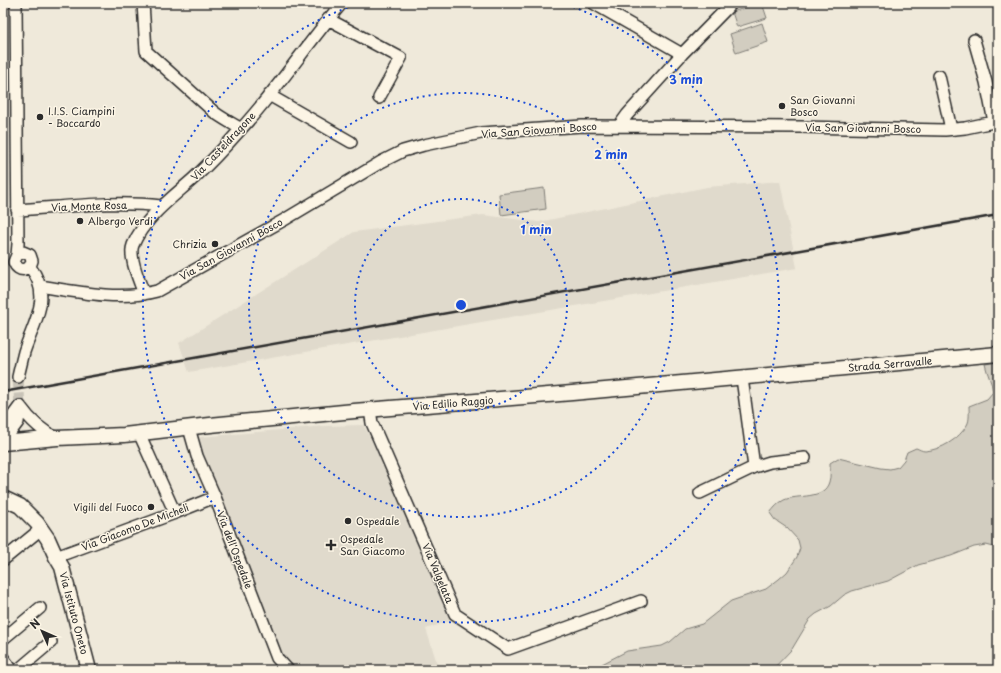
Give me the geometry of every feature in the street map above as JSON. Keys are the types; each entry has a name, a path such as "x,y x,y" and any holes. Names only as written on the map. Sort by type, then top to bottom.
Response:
{"main road":[{"name":"Strada Serravalle","path":"782,374 998,354"},
{"name":"Via Edilio Raggio","path":"3,443 57,438 124,435 370,410 782,374"},
{"name":"Via Istituto Oneto","path":"3,498 20,506 37,523 48,539 62,567 89,670"}],"street":[{"path":"15,258 32,258 32,263 30,267 25,270 19,269 15,258 18,226 16,3"},
{"path":"143,3 146,51 214,112 224,120 231,122 241,129"},
{"name":"Via Casteldragone","path":"144,294 131,252 133,245 142,230 161,206 194,178 241,129 342,3"},
{"path":"593,3 682,54"},
{"path":"619,126 627,115 682,54 732,3"},
{"path":"328,20 401,58 379,98"},
{"path":"974,40 996,122"},
{"path":"940,76 950,130"},
{"path":"269,95 351,142"},
{"name":"Via San Giovanni Bosco","path":"43,286 68,291 107,295 144,294 157,291 290,217 381,162 403,151 481,133 575,126 800,127 950,130 996,122"},
{"name":"Via Monte Rosa","path":"17,210 90,205 146,204 161,206"},
{"path":"18,376 42,298 43,286 30,267"},
{"path":"742,378 754,467"},
{"path":"3,429 20,406"},
{"path":"20,406 38,427 47,434 57,438"},
{"path":"3,443 18,422 20,406"},
{"name":"Via Valgelata","path":"370,410 372,423 455,614 508,649 641,602"},
{"name":"Via dell'Ospedale","path":"189,428 197,456 277,658 288,670"},
{"path":"139,433 175,513"},
{"path":"700,493 754,467 770,462 805,458"},
{"name":"Via Giacomo De Micheli","path":"56,557 214,497"},
{"path":"3,560 41,529"},
{"path":"3,639 40,608"},
{"path":"18,670 51,642"},
{"path":"3,658 12,670"}],"shaded area":[{"path":"762,3 767,18 737,27 732,12"},
{"path":"3,12 6,229 3,229"},
{"path":"762,23 768,42 736,53 730,34"},
{"path":"780,181 797,268 189,372 179,343 354,232 483,215 539,222 707,187"},
{"path":"544,188 546,209 501,215 499,194"},
{"path":"998,362 998,548 986,545 974,547 951,556 918,565 888,581 852,591 844,595 831,606 810,619 792,649 772,670 595,670 602,664 627,651 662,646 670,642 685,629 702,624 731,601 766,589 787,572 797,557 800,548 798,540 787,528 775,520 770,513 776,506 784,500 790,498 810,496 822,492 829,482 830,463 838,458 890,469 898,467 904,460 907,452 916,448 924,451 931,450 949,443 964,430 967,425 969,418 969,406 987,399 993,392 985,364"},
{"name":"Ospedale San Giacomo","path":"363,425 371,438 377,440 456,619 426,629 437,663 401,670 297,670 289,663 278,648 248,566 201,451 200,437 325,426"}],"tunnel":[{"path":"18,377 20,406"}],"railway":[{"path":"3,392 998,215"}],"place":[{"name":"San Giovanni Bosco","path":"782,106"},
{"name":"I.I.S. Ciampini - Boccardo","path":"40,117"},
{"name":"Albergo Verdi","path":"80,221"},
{"name":"Chrizia","path":"215,244"},
{"name":"Vigili del Fuoco","path":"151,507"},
{"name":"Ospedale","path":"348,521"},
{"name":"Ospedale San Giacomo","path":"331,545"}]}
